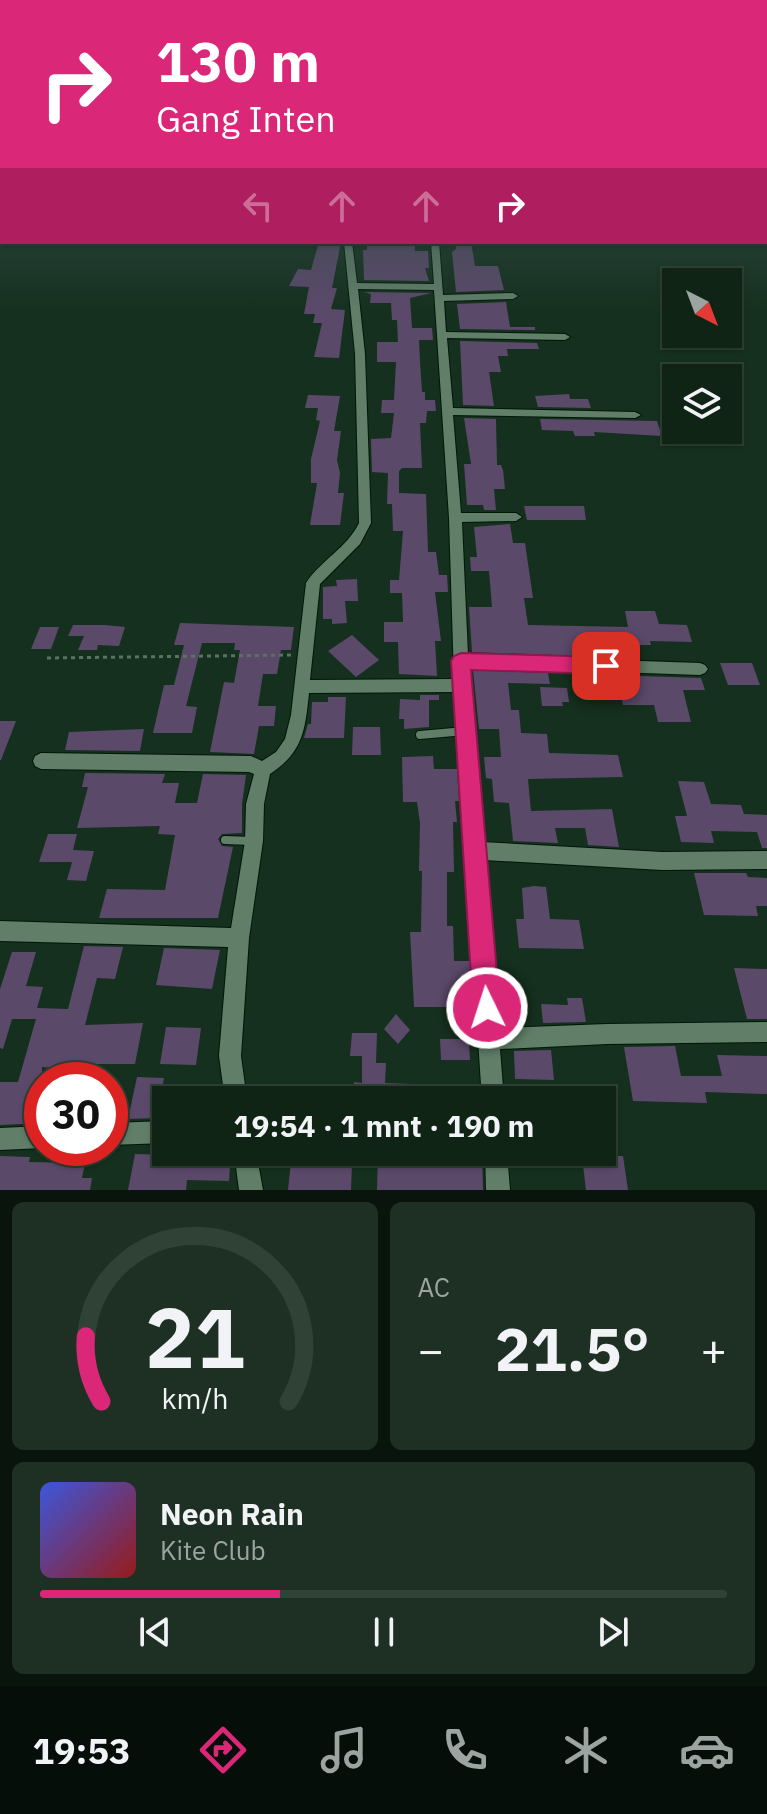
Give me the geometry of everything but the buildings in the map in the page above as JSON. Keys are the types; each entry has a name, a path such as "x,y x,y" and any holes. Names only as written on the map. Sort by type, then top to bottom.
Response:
{"street":[{"path":"234,1086 230,1056 239,938 254,841 255,804 263,770 282,757 292,741 304,687 304,654 313,583 319,574 352,547 365,523 360,354 348,244"},
{"path":"435,244 455,518 465,731 492,1086"},
{"path":"352,286 513,296"},
{"path":"443,335 565,337"},
{"path":"446,411 635,415"},
{"path":"455,518 516,517"},
{"path":"461,661 700,669"},
{"path":"304,687 462,685"},
{"path":"41,761 251,764 263,770"},
{"path":"476,851 662,861 767,860"},
{"path":"0,931 239,938"},
{"path":"489,1039 767,1032"},
{"path":"128,1133 152,1132"},
{"path":"0,1139 24,1138"},
{"path":"247,1166 251,1190"},
{"path":"497,1166 498,1190"}],"lane":[{"path":"420,735 465,731"},
{"path":"225,840 254,841"}],"path":[{"path":"47,658 304,654"}],"route":[{"path":"487,1008 461,661 565,662 606,666"}]}
